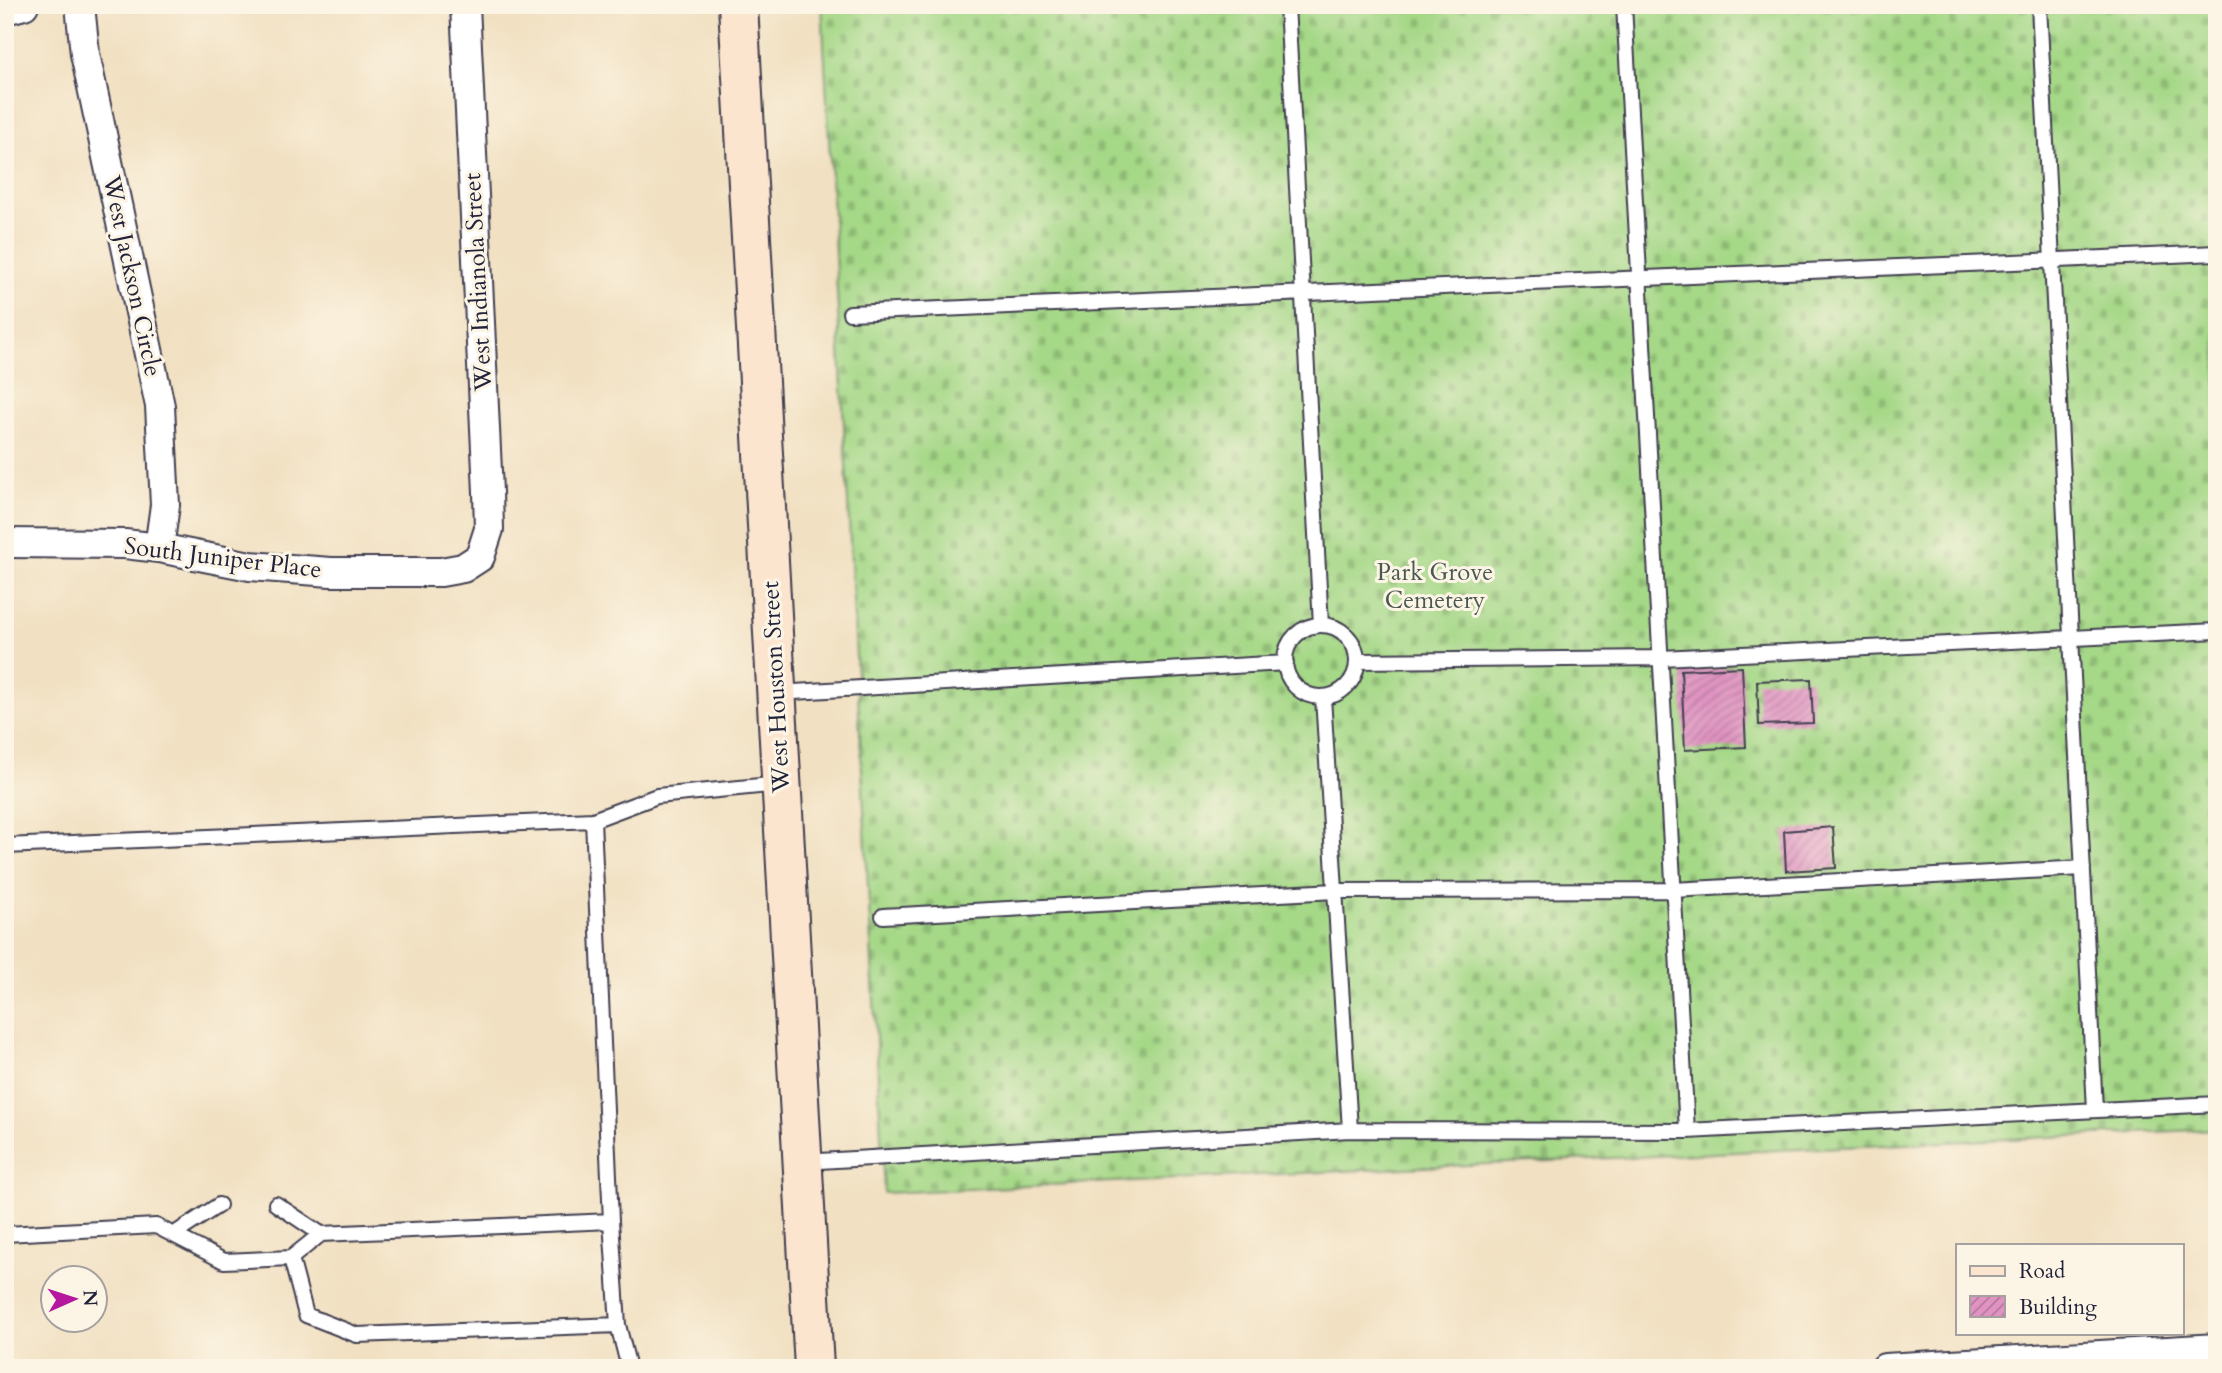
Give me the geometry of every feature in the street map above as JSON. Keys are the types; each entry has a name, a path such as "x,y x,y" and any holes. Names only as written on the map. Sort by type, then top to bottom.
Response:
{"main road":[{"name":"West Houston Street","path":"738,5 814,1368"}],"street":[{"path":"5,10 24,5"},
{"name":"West Jackson Circle","path":"80,5 85,54 159,406 165,505 159,548"},
{"name":"West Indianola Street","path":"465,5 489,530 480,557"},
{"name":"South Juniper Place","path":"5,543 79,542 159,548 250,566 331,572 441,572 463,568 480,557"},
{"path":"1885,1368 2217,1348"}],"lane":[{"path":"1287,5 1321,625"},
{"path":"1624,5 1686,1131"},
{"path":"2039,5 2095,1110"},
{"path":"850,313 2217,253"},
{"path":"1313,625 1321,625 1336,628 1346,634 1353,643 1357,661 1353,678 1345,688 1323,697 1311,696 1292,682 1286,663 1287,648 1293,637 1303,630 1313,625"},
{"path":"1357,661 1661,658 2217,631"},
{"path":"776,693 1286,663"},
{"path":"1323,697 1350,1130"},
{"path":"5,846 593,820 657,796 781,784"},
{"path":"593,820 611,1221 618,1325 629,1368"},
{"path":"883,916 1335,891 1673,890 2083,868"},
{"path":"802,1162 1350,1130 1686,1131 2217,1104"},
{"path":"276,1204 321,1234"},
{"path":"173,1235 219,1205"},
{"path":"5,1234 156,1226 225,1261 291,1258 321,1234 611,1221"},
{"path":"291,1258 306,1315 357,1335 618,1325"}],"green space":[{"name":"Park Grove Cemetery","path":"822,5 2217,5 2217,1129 884,1193"}],"building":[{"path":"1742,667 1746,747 1685,750 1681,670"},
{"path":"1811,679 1813,723 1759,725 1757,681"},
{"path":"1833,827 1836,868 1786,871 1784,831"}]}
